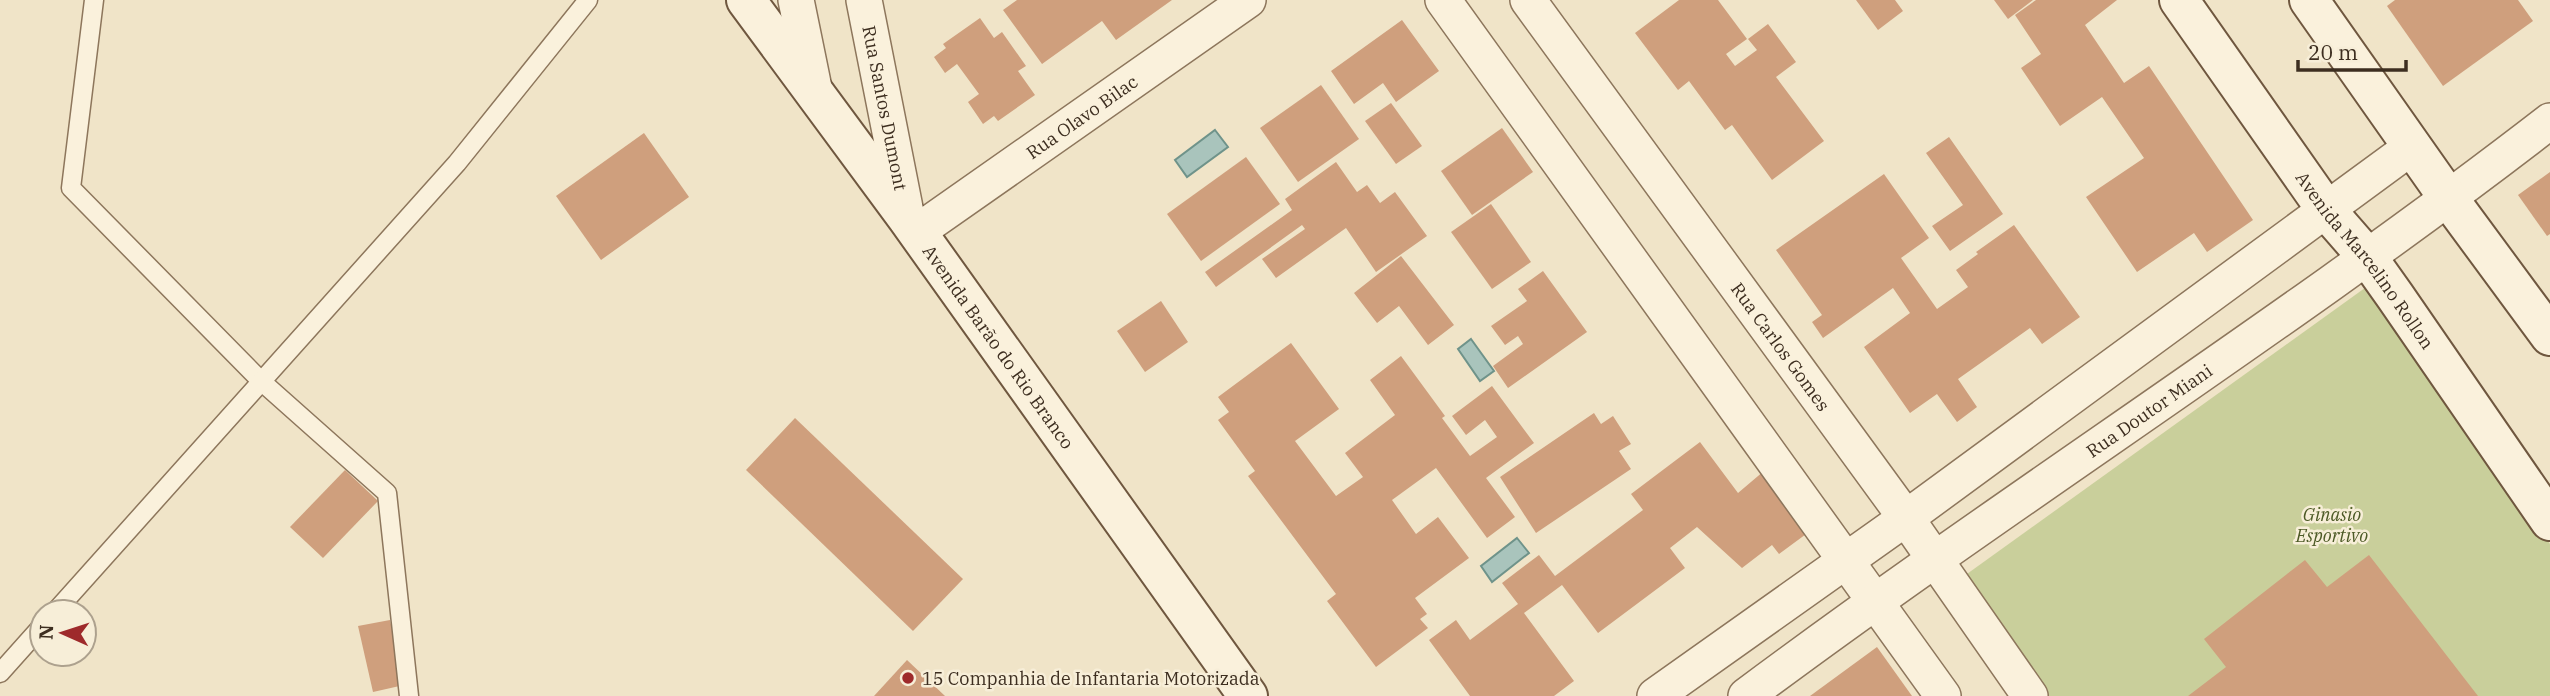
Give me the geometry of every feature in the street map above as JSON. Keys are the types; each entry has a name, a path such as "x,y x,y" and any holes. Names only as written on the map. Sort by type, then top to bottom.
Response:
{"main road":[{"name":"Avenida Barão do Rio Branco","path":"746,0 912,225 1248,696"},
{"name":"Avenida Marcelino Rollon","path":"2179,0 2327,211 2368,258 2550,521"},
{"path":"2309,0 2449,199 2550,336"}],"street":[{"path":"796,0 816,93"},
{"name":"Rua Santos Dumont","path":"864,0 912,225"},
{"name":"Rua Olavo Bilac","path":"912,225 1248,0"},
{"path":"1443,0 1943,696"},
{"name":"Rua Carlos Gomes","path":"1528,0 1906,518 2030,696"},
{"name":"Rua Doutor Miani","path":"1746,696 1934,558 2368,258 2550,121"},
{"path":"1656,696 1906,518 2413,146"}],"lane":[{"path":"94,0 71,188 261,381 387,493 409,696"},
{"path":"67,598 457,163 588,0"},
{"path":"0,673 28,642"}],"green space":[{"name":"Ginasio Esportivo","path":"2376,280 2550,544 2550,696 2036,696 1953,584"}],"water":[{"path":"1215,130 1228,147 1187,177 1175,160"},
{"path":"1471,339 1494,371 1480,381 1458,349"},
{"path":"1517,538 1529,553 1492,582 1481,566"}],"building":[{"path":"1017,0 1172,0 1116,40 1102,21 1042,64 1003,10"},
{"path":"1679,0 1718,0 1747,39 1726,54 1735,66 1757,50 1748,39 1768,24 1796,62 1776,77 1824,141 1772,180 1732,125 1725,130 1689,81 1678,90 1635,33"},
{"path":"1856,0 1895,0 1903,11 1878,30"},
{"path":"1994,0 2033,0 2008,19"},
{"path":"2036,0 2117,0 2085,25 2124,83 2149,66 2253,220 2207,252 2194,233 2137,272 2086,197 2144,158 2102,97 2060,126 2021,68 2041,54 2015,15"},
{"path":"2395,0 2518,0 2533,21 2443,86 2387,6"},
{"path":"980,18 994,38 1002,32 1026,66 1018,71 1035,95 998,121 994,116 983,124 968,102 979,94 957,64 945,73 934,57 946,48 943,44"},
{"path":"1402,20 1439,71 1396,102 1383,83 1354,104 1331,71"},
{"path":"1321,85 1359,139 1298,182 1260,128"},
{"path":"1391,103 1422,146 1396,164 1365,121"},
{"path":"1502,128 1533,172 1472,215 1441,171"},
{"path":"644,133 689,197 601,260 556,196"},
{"path":"1949,137 2003,214 1950,251 1932,226 1963,205 1926,153"},
{"path":"1246,157 1280,204 1201,261 1167,214"},
{"path":"1336,162 1357,192 1367,185 1380,203 1395,192 1427,236 1376,272 1346,228 1276,278 1262,259 1305,229 1302,225 1216,287 1205,272 1292,210 1285,199"},
{"path":"2550,172 2550,234 2547,236 2518,195"},
{"path":"1884,174 1929,238 1901,258 1937,309 1968,287 1956,270 2014,225 2080,317 2042,344 2030,328 1958,379 1977,407 1957,422 1937,394 1910,413 1864,347 1910,313 1893,288 1823,338 1812,322 1822,315 1776,250"},
{"path":"1491,204 1531,262 1492,289 1451,232"},
{"path":"1401,256 1454,325 1428,345 1399,306 1377,323 1354,293"},
{"path":"1543,271 1587,332 1508,388 1493,366 1523,344 1518,336 1505,345 1491,326 1527,301 1518,289"},
{"path":"1161,301 1188,342 1145,372 1117,331"},
{"path":"1291,343 1339,409 1295,441 1336,496 1363,477 1345,453 1395,415 1370,380 1401,356 1445,416 1442,418 1470,456 1497,437 1485,420 1466,435 1452,416 1492,386 1534,443 1486,478 1515,517 1487,538 1436,468 1392,500 1416,534 1438,517 1469,558 1415,598 1427,614 1420,619 1428,628 1376,667 1327,601 1336,594 1248,476 1255,471 1218,420 1229,412 1218,397"},
{"path":"1594,413 1601,424 1613,416 1631,444 1619,451 1631,469 1536,533 1500,477"},
{"path":"795,418 963,579 913,631 746,470"},
{"path":"1700,442 1738,493 1771,465 1817,526 1779,554 1772,545 1742,568 1697,527 1670,548 1685,568 1598,633 1562,585 1524,613 1574,681 1554,696 1470,696 1429,640 1456,620 1470,640 1518,604 1502,583 1539,555 1555,576 1643,510 1631,494"},
{"path":"345,470 378,501 323,558 290,527"},
{"path":"2369,555 2478,696 2188,696 2226,667 2204,639 2305,560 2327,587"},
{"path":"390,620 404,685 373,692 358,626"},
{"path":"1877,647 1912,696 1810,696"},
{"name":"15 Companhia de Infantaria Motorizada","path":"907,660 945,696 874,696"}],"place":[{"name":"15 Companhia de Infantaria Motorizada","path":"908,678"}]}
